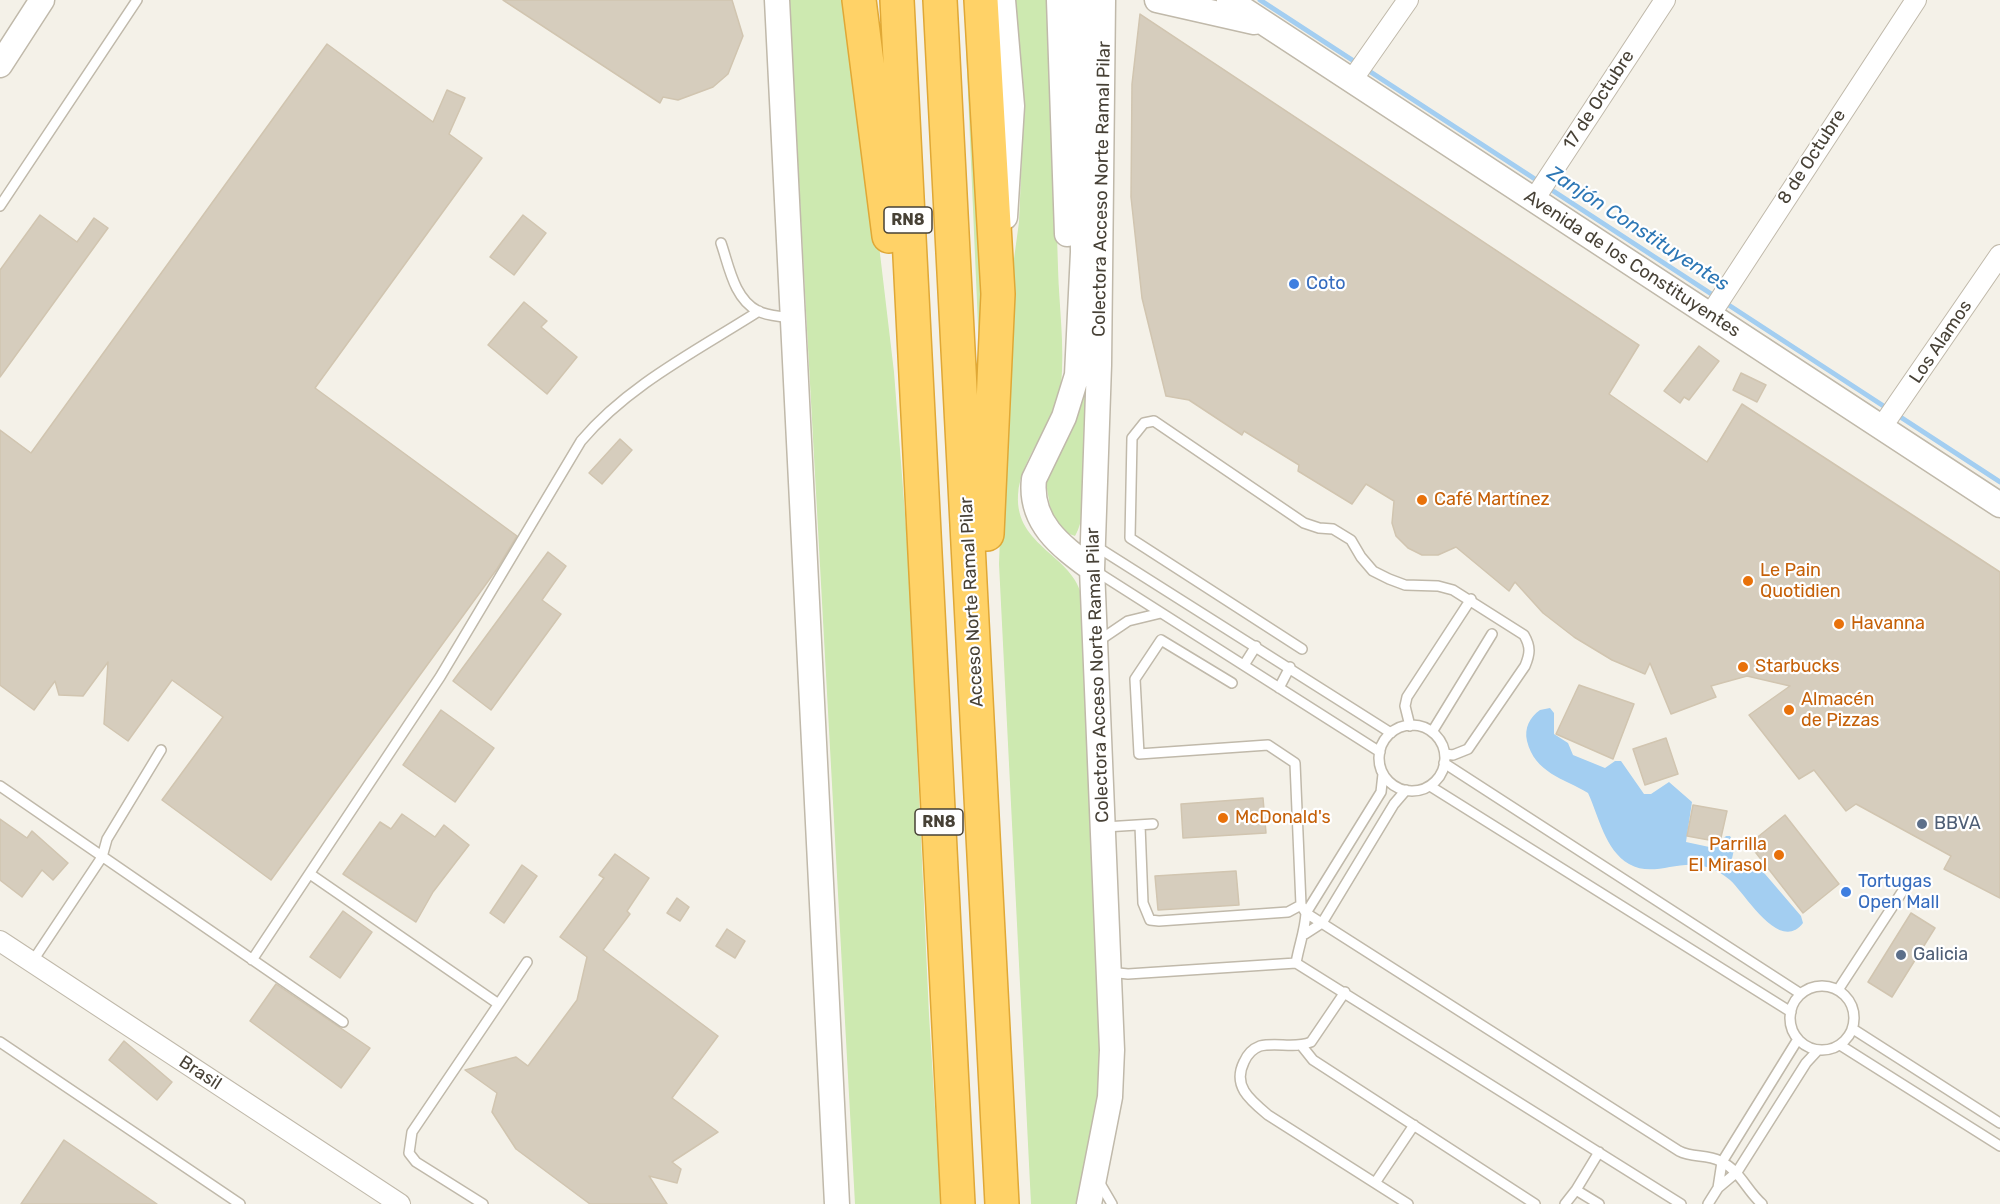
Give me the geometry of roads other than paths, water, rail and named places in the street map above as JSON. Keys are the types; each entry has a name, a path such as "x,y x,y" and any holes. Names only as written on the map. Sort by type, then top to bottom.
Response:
{"highway":[{"path":"859,0 897,306 920,441"},
{"name":"RN8","path":"897,0 958,1204"},
{"name":"Acceso Norte Ramal Pilar","path":"940,0 1002,1204"},
{"path":"978,718 998,294 981,0"}],"street":[{"path":"1,61 42,0"},
{"path":"777,0 837,1204"},
{"path":"998,294 1012,145 1012,106 1004,0"},
{"path":"1059,0 1067,241 1079,337"},
{"path":"1080,0 1083,252 1077,375 1072,394 1034,479 1033,490 1038,513 1051,536 1092,569"},
{"name":"Colectora Acceso Norte Ramal Pilar","path":"1089,1204 1112,1075 1092,569 1099,365 1103,0"},
{"name":"Avenida de los Constituyentes","path":"1157,0 1263,24"},
{"name":"Avenida de los Constituyentes","path":"1229,0 1263,24 1359,72 1535,197 1712,312 1889,416 2000,505"},
{"path":"1359,72 1408,0"},
{"name":"17 de Octubre","path":"1535,197 1665,0"},
{"name":"8 de Octubre","path":"1712,312 1916,0"},
{"name":"Los Alamos","path":"1889,416 2000,255"},
{"name":"Brasil","path":"0,941 400,1204"}],"lane":[{"path":"0,206 137,0"},
{"path":"721,243 735,285 746,301 759,311 793,319"},
{"path":"252,960 440,677 581,441 603,414 626,396 759,311"},
{"path":"1302,649 1130,538 1132,438 1144,423 1154,421 1304,523 1319,528 1333,529 1342,534 1351,540 1373,571 1405,585 1438,586 1471,599 1524,635 1529,644 1530,654 1525,666 1476,741 1459,754 1444,758"},
{"path":"1093,544 1391,733"},
{"path":"1092,569 1380,752"},
{"path":"1410,726 1405,706 1407,697 1471,599"},
{"path":"1095,643 1128,621 1161,613"},
{"path":"1432,732 1492,634"},
{"path":"1232,683 1161,640 1135,680 1139,754 1268,745 1295,763 1305,934"},
{"path":"1244,665 1256,646"},
{"path":"1279,688 1290,667"},
{"path":"1140,825 1143,903 1150,920 1288,912 1304,909 1381,792 1383,774 1380,752 1391,733 1410,726 1432,732 1438,738 1444,758 1442,772 1430,786 1406,790 1397,788 1383,774"},
{"path":"32,962 102,857 106,839 160,750"},
{"path":"1444,758 1802,994"},
{"path":"0,786 343,1022"},
{"path":"1430,786 1791,1012"},
{"path":"1296,963 1299,945 1305,934 1322,923 1394,804 1406,790"},
{"path":"1103,827 1153,824"},
{"path":"310,874 497,1003"},
{"path":"1838,990 1902,892"},
{"path":"1304,909 1322,923 1678,1151 1688,1156 1714,1158 1722,1162 1737,1172 1762,1204"},
{"path":"483,1204 417,1162 409,1153 409,1143 412,1132 497,1003 527,962"},
{"path":"1109,972 1128,974 1296,963 1682,1204"},
{"path":"1708,1204 1718,1188 1737,1172 1806,1063 1818,1050 1840,1045 1853,1029 1854,1011 1850,1003 1838,990 1819,986 1802,994 1791,1012 1791,1022 1798,1039 1818,1050"},
{"path":"1345,992 1317,1038 1301,1045 1262,1046 1247,1055 1239,1071 1240,1087 1252,1102 1268,1114 1408,1204"},
{"path":"1853,1029 2000,1123"},
{"path":"1718,1188 1722,1162 1798,1039"},
{"path":"0,1042 240,1204"},
{"path":"1301,1045 1313,1060 1535,1204"},
{"path":"1840,1045 2000,1146"},
{"path":"1375,1183 1414,1125"},
{"path":"1564,1204 1576,1190 1599,1152"},
{"path":"1095,1173 1112,1204"},
{"path":"1576,1190 1599,1204"}],"water":[{"path":"1550,708 1554,713 1554,734 1568,743 1573,755 1605,768 1615,761 1621,761 1644,794 1651,794 1669,782 1692,802 1686,842 1714,848 1726,836 1730,836 1735,845 1731,863 1759,867 1801,916 1803,923 1794,931 1784,931 1773,926 1763,918 1730,880 1715,870 1689,865 1641,868 1621,858 1608,842 1588,793 1543,768 1531,752 1526,736 1529,723 1540,710"}],"waterway":[{"name":"Zanjón Constituyentes","path":"1260,0 1716,297"},
{"name":"Zanjón Constituyentes","path":"1724,302 2000,482"}],"place":[{"name":"Coto","path":"1294,284"},
{"name":"Café Martínez","path":"1422,500"},
{"name":"Le Pain Quotidien","path":"1748,581"},
{"name":"Havanna","path":"1839,624"},
{"name":"Starbucks","path":"1743,667"},
{"name":"Almacén de Pizzas","path":"1789,710"},
{"name":"McDonald's","path":"1223,818"},
{"name":"BBVA","path":"1922,824"},
{"name":"Parrilla El Mirasol","path":"1779,855"},
{"name":"Tortugas Open Mall","path":"1846,892"},
{"name":"Galicia","path":"1901,955"}]}
